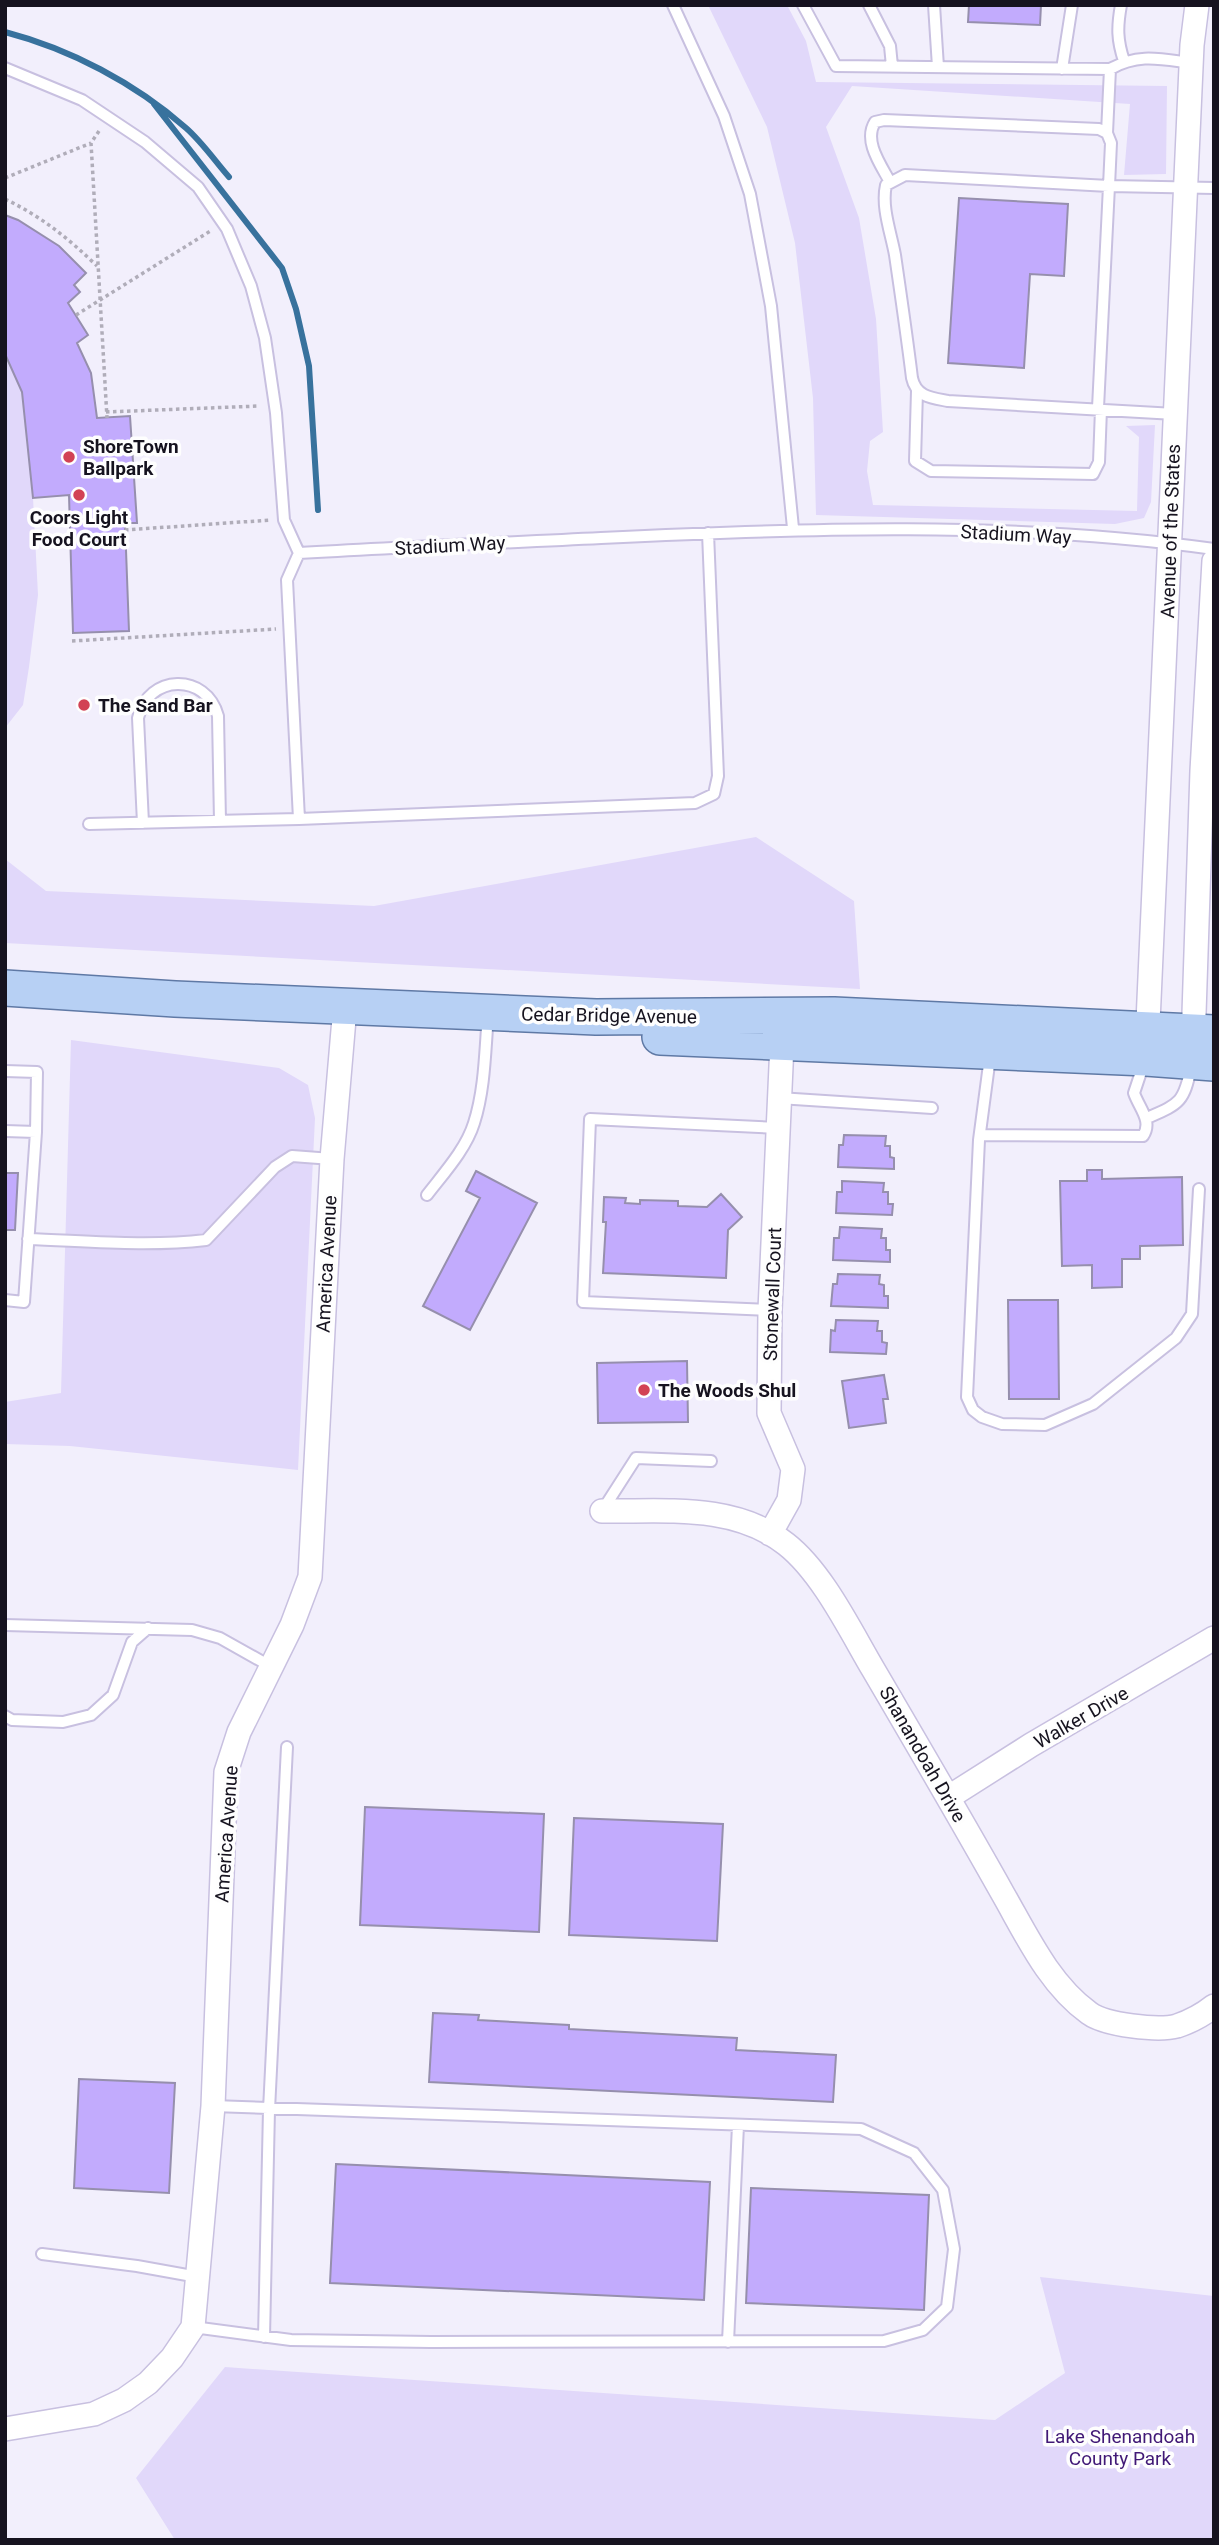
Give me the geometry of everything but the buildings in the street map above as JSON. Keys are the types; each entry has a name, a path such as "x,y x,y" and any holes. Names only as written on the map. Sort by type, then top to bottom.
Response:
{"main road":[{"name":"Cedar Bridge Avenue","path":"5,988 162,999 596,1017 834,1015 1147,1043"},
{"path":"530,1014 596,1034 782,1044 990,1051 1147,1043 1203,1047"}],"street":[{"name":"Avenue of the States","path":"1147,1043 1191,63 1197,5"},
{"path":"1203,1047 1214,561"},
{"name":"America Avenue","path":"5,2429 94,2414 124,2400 148,2383 172,2358 193,2327 213,2106 226,1772 239,1732 292,1625 310,1577 331,1159 345,1007"},
{"name":"Stonewall Court","path":"771,1534 789,1500 793,1469 769,1413 769,1310 782,1044"},
{"name":"Shanandoah Drive","path":"603,1511 713,1513 751,1523 787,1545 823,1585 1033,1948 1059,1985 1091,2015 1126,2026 1175,2026 1207,2012 1214,2006"},
{"name":"Walker Drive","path":"948,1797 1214,1638"}],"lane":[{"path":"673,5 724,116 750,194 771,306 793,528"},
{"path":"803,5 836,66 1110,69 1138,57 1191,63"},
{"path":"869,5 890,46 892,66"},
{"path":"934,5 938,67"},
{"path":"1062,69 1072,5"},
{"path":"1121,5 1117,40 1124,61"},
{"path":"5,68 82,100 145,142 198,187 223,223 251,286 265,338 275,405 284,520 299,552 287,579 299,819"},
{"path":"917,391 915,461 931,471 1093,474 1099,462 1111,142 1107,133 1110,69"},
{"path":"890,182 870,139 871,128 875,122 884,120 1099,130 1107,133"},
{"path":"1175,414 948,401 922,395 914,388 912,378 884,193 886,185 905,175 1109,186 1214,188"},
{"name":"Stadium Way","path":"299,552 793,528 1015,532 1170,543 1214,550"},
{"path":"89,824 299,819 695,803 714,794 718,776 708,533"},
{"path":"143,823 138,718 145,699 170,685 201,688 215,703 218,716 220,821"},
{"path":"427,1195 456,1157 474,1123 488,1013"},
{"path":"980,1135 1143,1136 1146,1133 1147,1118 1133,1093 1147,1043"},
{"path":"1147,1118 1176,1105 1186,1091 1203,1047"},
{"path":"990,1051 980,1135 967,1397 972,1409 982,1417 1002,1424 1045,1425 1093,1404 1175,1338 1192,1314 1199,1189"},
{"path":"5,1070 37,1072 36,1132 24,1302 5,1300"},
{"path":"779,1098 932,1108"},
{"path":"769,1310 583,1302 590,1119 778,1128"},
{"path":"5,1131 36,1132"},
{"path":"28,1239 121,1243 183,1243 205,1240 243,1203 259,1182 284,1161 292,1156 331,1159"},
{"path":"603,1511 636,1458 711,1461"},
{"path":"5,1625 192,1630 220,1638 270,1666"},
{"path":"5,1716 12,1720 64,1722 91,1715 113,1695 132,1642 148,1628"},
{"path":"264,2337 269,2110 287,1747"},
{"path":"193,2327 291,2340 884,2341 923,2330 947,2307 954,2249 943,2190 915,2153 861,2129 213,2106"},
{"path":"728,2342 738,2125"},
{"path":"42,2254 198,2277"}],"path":[{"path":"5,178 91,143 107,418"},
{"path":"5,199 27,209 63,233 98,268"},
{"path":"76,315 223,223"},
{"path":"107,412 275,405"},
{"path":"125,530 284,520"},
{"path":"72,641 289,628"}],"green space":[{"path":"708,5 787,5 806,41 816,82 1167,86 1166,174 1124,175 1130,104 852,86 826,127 859,218 876,319 883,432 870,441 867,471 873,505 1137,511 1139,437 1126,426 1155,425 1151,502 1144,518 1115,524 816,515 813,398 795,243 767,127"},
{"name":"ShoreTown Ballpark","path":"5,215 38,233 86,273 74,285 80,292 68,303 88,335 77,343 97,418 130,416 137,523 125,524 129,631 73,633 69,496 33,498 38,595 23,705 5,728"},
{"path":"756,837 854,901 860,989 5,943 5,859 46,891 374,906"},
{"path":"71,1040 279,1068 308,1085 315,1118 298,1470 70,1446 5,1444 5,1402 61,1393"},
{"name":"Lake Shenandoah County Park","path":"1040,2277 1214,2296 1214,2540 175,2540 136,2478 225,2367 995,2420 1065,2373"}],"waterway":[{"path":"5,32 77,58 101,69 145,96 192,133 229,177"},
{"path":"154,104 282,268 296,309 309,366 318,510"}],"place":[{"name":"ShoreTown Ballpark","path":"69,457"},
{"name":"Coors Light Food Court","path":"79,495"},
{"name":"The Sand Bar","path":"84,705"},
{"name":"The Woods Shul","path":"644,1390"}]}
